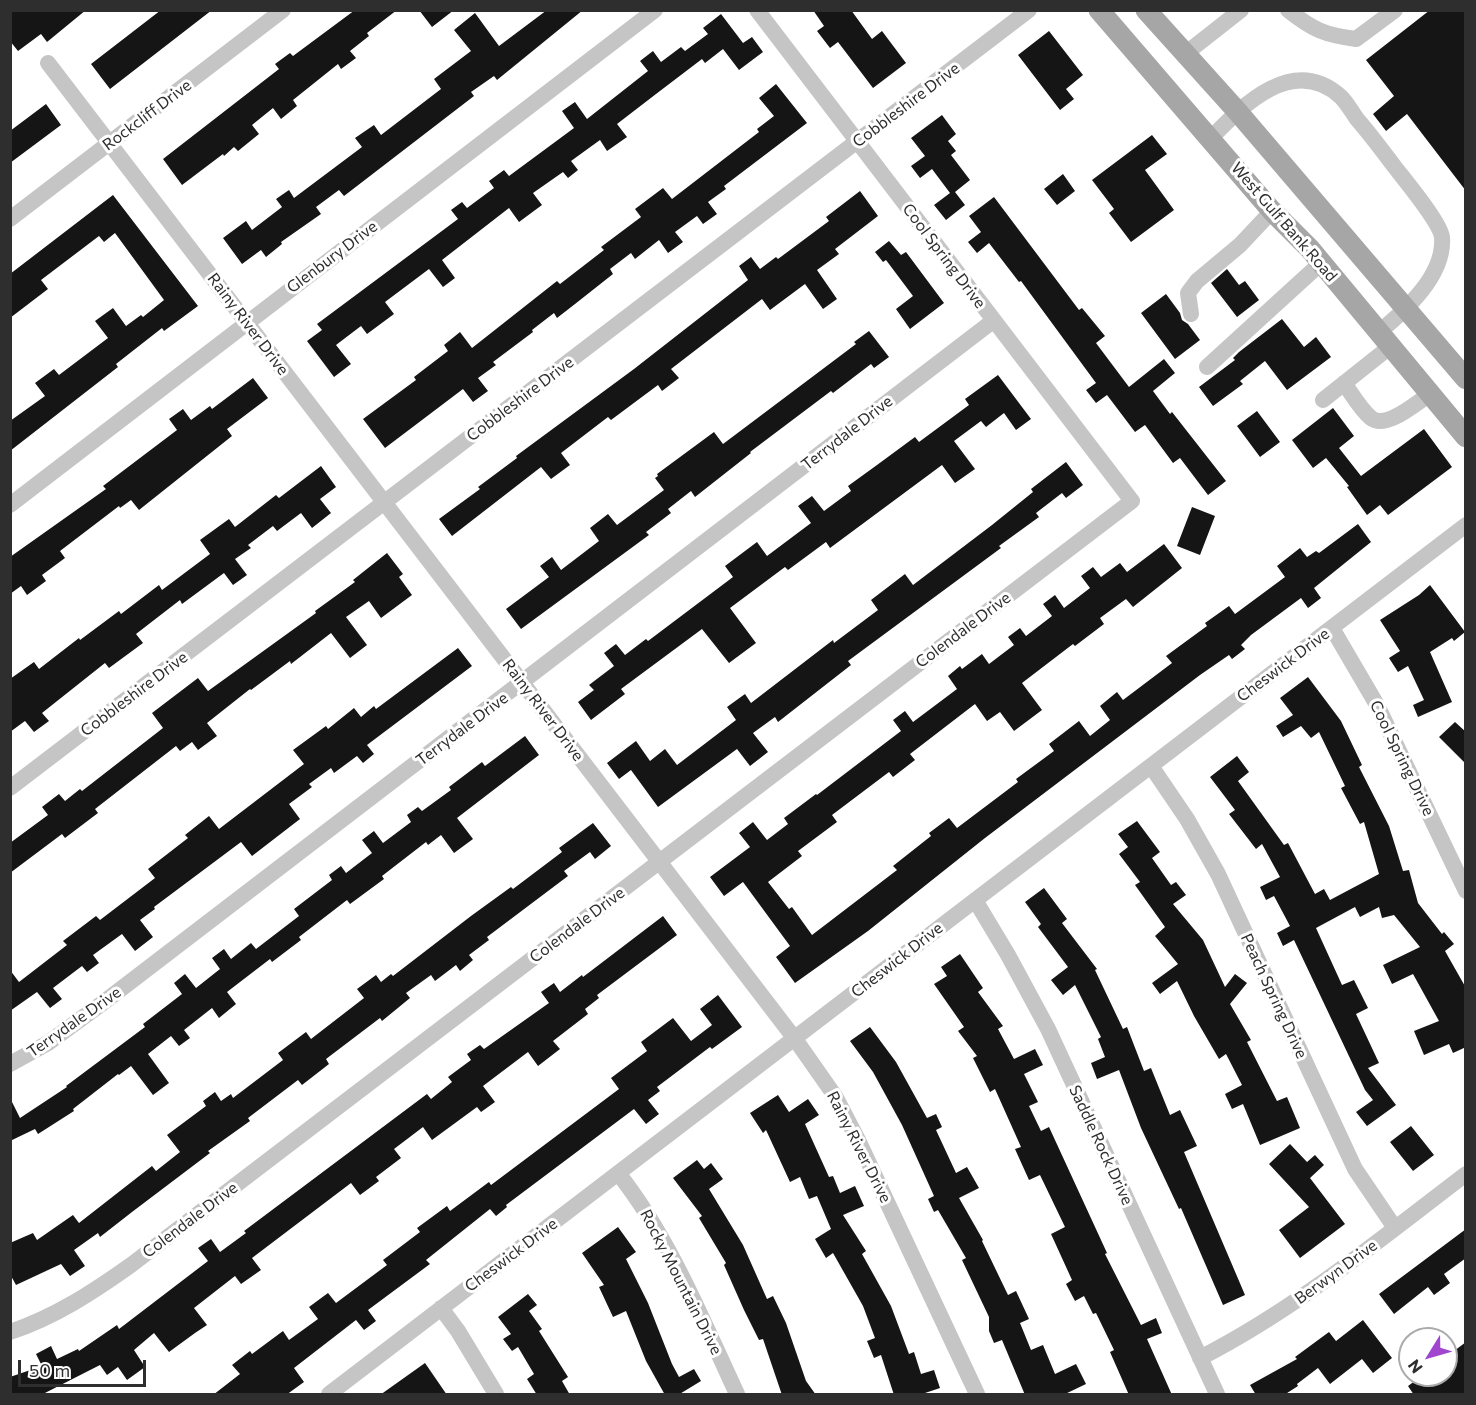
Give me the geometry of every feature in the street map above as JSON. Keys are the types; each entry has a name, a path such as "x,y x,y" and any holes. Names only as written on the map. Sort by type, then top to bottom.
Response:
{"main road":[{"name":"West Gulf Bank Road","path":"1099,10 1272,211 1321,262 1466,437"},
{"path":"1146,10 1237,111 1466,379"}],"street":[{"name":"Rockcliff Drive","path":"10,219 284,10"},
{"name":"Glenbury Drive","path":"10,505 655,10"},
{"name":"Cool Spring Drive","path":"757,10 1132,501"},
{"path":"1185,54 1241,10"},
{"path":"1288,10 1328,36 1356,39 1395,10"},
{"name":"Cobbleshire Drive","path":"10,788 1026,12"},
{"name":"Rainy River Drive","path":"48,63 660,862 835,1096 858,1140 977,1395"},
{"path":"1211,138 1237,111 1272,86 1293,81 1315,80 1341,97 1426,208 1442,236 1439,264 1385,339 1344,383 1323,400"},
{"path":"1191,314 1188,293 1197,281 1240,245 1272,211"},
{"path":"1207,367 1321,262"},
{"name":"Terrydale Drive","path":"10,1064 48,1043 104,1002 993,321"},
{"path":"1344,383 1370,417 1383,422 1392,419 1430,394"},
{"name":"Colendale Drive","path":"10,1332 58,1312 131,1265 1132,501"},
{"name":"Cheswick Drive","path":"329,1395 1466,525"},
{"name":"Cool Spring Drive","path":"1332,628 1377,705 1466,891"},
{"name":"Peach Spring Drive","path":"1151,766 1187,819 1218,874 1355,1169 1395,1228"},
{"name":"Saddle Rock Drive","path":"975,900 1048,1029 1217,1395"},
{"name":"Rocky Mountain Drive","path":"618,1173 660,1235 737,1395"},
{"name":"Berwyn Drive","path":"1200,1358 1269,1320 1313,1290 1466,1174"},
{"path":"441,1308 458,1331 496,1395"}],"building":[{"path":"10,10 86,10 47,42 41,34 18,51 10,41"},
{"path":"161,10 212,10 110,89 91,64"},
{"path":"355,10 397,10 367,33 369,36 350,51 356,58 341,69 338,64 293,100 297,106 281,119 273,108 252,125 259,134 238,151 234,147 224,156 223,154 182,185 163,159 279,69 275,64 290,53 293,56"},
{"path":"419,10 454,10 432,27"},
{"path":"547,10 583,10 497,80 494,76 471,92 474,96 344,196 339,190 316,207 321,214 281,242 282,244 266,257 261,250 242,264 223,238 246,221 252,230 282,207 276,199 289,190 294,198 362,147 355,138 374,125 381,135 441,89 434,79 471,51 454,30 475,13 499,46"},
{"path":"813,10 851,10 872,39 882,31 906,63 873,88 838,42 830,48 817,31 824,26"},
{"path":"1430,10 1466,10 1466,191 1407,114 1386,131 1373,114 1394,96 1366,60"},
{"path":"721,14 743,43 752,37 763,52 739,70 723,49 705,63 702,59 617,124 627,137 607,151 600,140 571,161 578,170 568,178 563,172 533,193 542,205 519,222 509,208 442,260 455,278 443,287 429,269 385,302 394,314 367,334 361,326 336,345 351,364 334,377 307,341 322,330 317,324 458,219 451,210 462,202 467,208 494,188 489,181 504,170 509,176 574,128 562,111 575,102 587,119 648,71 640,61 653,51 661,62 681,47 685,51 708,34 703,28"},
{"path":"1049,31 1083,75 1066,89 1074,99 1060,110 1018,55"},
{"path":"776,84 807,123 724,186 726,189 708,202 717,214 703,224 697,216 675,232 683,242 668,253 659,240 635,259 631,253 610,269 613,274 557,318 554,313 493,362 496,365 478,378 488,391 473,402 463,389 385,448 363,419 416,380 414,377 448,351 444,345 460,332 472,348 557,281 560,284 604,250 601,247 641,217 635,209 663,188 672,199 759,132 757,129 774,116 759,98"},
{"path":"46,104 61,125 10,163 10,131"},
{"path":"942,115 956,134 948,141 956,151 951,155 970,180 955,192 965,205 946,220 934,205 950,193 932,169 920,178 911,166 925,156 911,138"},
{"path":"1152,135 1167,154 1145,170 1174,210 1131,242 1109,213 1114,209 1092,180"},
{"path":"1063,174 1075,191 1057,205 1044,189"},
{"path":"860,191 878,216 835,249 839,254 817,270 837,299 823,309 805,284 770,310 762,299 671,369 679,378 662,391 658,385 611,420 608,417 561,453 570,465 551,479 541,467 452,536 439,519 480,489 478,487 517,458 516,456 634,369 748,280 739,266 751,257 760,269 776,257 778,259 829,221 826,217"},
{"path":"113,195 198,306 164,331 162,328 116,364 118,367 10,451 10,421 45,396 35,383 54,369 59,375 108,338 95,321 113,308 126,326 141,315 143,317 164,300 115,233 104,242 99,236 41,280 48,289 10,318 10,274"},
{"path":"994,197 1079,310 1082,308 1105,336 1096,343 1129,387 1164,359 1175,373 1153,391 1226,481 1208,495 1180,458 1173,463 1145,425 1135,432 1107,395 1096,403 1086,390 1096,383 1021,281 1019,282 989,243 977,253 968,242 981,232 969,216"},
{"path":"889,241 901,255 906,252 944,303 910,329 896,309 913,296 886,260 883,262 875,252"},
{"path":"1227,269 1239,285 1245,281 1259,300 1237,317 1211,283"},
{"path":"1166,294 1180,313 1182,320 1200,340 1175,359 1141,313"},
{"path":"1282,319 1304,347 1316,337 1331,357 1287,390 1265,361 1240,381 1243,384 1213,406 1199,387 1235,360 1233,358 1239,352"},
{"path":"869,331 889,357 874,368 871,364 833,393 831,391 695,497 691,491 668,509 671,513 646,532 649,535 521,629 506,609 549,577 540,566 552,557 561,570 599,541 590,528 608,514 617,525 664,490 655,478 657,474 714,432 723,444 856,344 854,342"},
{"path":"998,375 1031,419 1016,430 1004,413 986,427 981,421 954,441 975,469 955,483 942,465 830,548 826,542 788,570 785,567 730,608 756,643 729,663 702,629 621,689 625,694 591,720 578,702 594,690 589,685 614,666 604,653 616,644 625,655 646,639 648,641 733,577 725,566 757,542 767,556 811,523 798,506 812,496 824,511 851,491 848,486 915,437 919,442 969,405 965,399"},
{"path":"253,378 268,398 227,429 232,436 139,510 131,500 120,508 119,506 60,551 65,558 42,575 46,581 27,595 21,586 10,594 10,557 106,489 103,486 177,430 169,419 183,409 191,420 210,406 212,409"},
{"path":"1333,408 1354,436 1339,448 1361,476 1424,429 1452,467 1388,515 1380,505 1367,515 1347,487 1349,486 1326,458 1313,468 1292,440"},
{"path":"1257,411 1280,442 1260,457 1237,426"},
{"path":"1066,462 1083,485 1066,498 1062,493 1036,513 1039,517 999,546 1001,548 848,661 851,665 778,722 775,717 753,733 768,752 750,766 737,749 658,807 631,770 619,779 607,763 636,741 650,761 665,749 677,765 736,720 727,707 745,694 751,703 833,640 834,643 878,610 871,600 905,574 913,585 992,525 1033,492 1031,489"},
{"path":"321,466 336,487 320,499 331,513 312,528 301,513 277,531 273,526 248,545 251,548 235,559 247,575 233,585 224,573 182,604 180,600 136,634 143,643 109,668 105,663 42,713 49,721 34,732 25,721 10,732 10,679 34,662 39,669 79,638 80,640 119,611 121,614 159,585 162,590 210,554 200,540 229,519 235,527 276,495 279,498"},
{"path":"1192,507 1215,516 1200,555 1177,546"},
{"path":"1358,524 1371,542 1314,588 1321,598 1308,608 1301,598 1251,635 1241,645 1245,649 1232,659 1229,655 1200,675 985,838 868,931 795,983 776,957 790,946 743,882 724,896 710,877 750,847 739,833 753,822 767,840 788,824 784,818 901,731 893,720 905,711 913,722 957,689 948,676 960,666 962,669 982,654 989,664 1014,645 1008,637 1020,628 1026,636 1052,616 1043,604 1055,595 1064,608 1090,588 1081,576 1093,567 1101,577 1120,563 1127,572 1164,544 1182,568 1133,607 1126,599 1100,618 1104,624 1075,646 1073,644 1022,683 1042,710 1014,731 1000,712 987,721 975,704 910,754 915,760 893,777 889,772 832,815 837,822 798,851 802,856 768,882 789,909 792,907 812,935 897,870 893,866 931,836 929,833 949,818 957,828 1018,782 1016,779 1054,751 1049,744 1079,721 1090,736 1110,720 1100,706 1117,692 1123,700 1172,663 1166,656 1207,626 1205,623 1229,606 1235,614 1285,577 1277,566 1300,548 1307,557 1316,551 1319,553"},
{"path":"387,553 403,574 399,577 412,595 381,618 369,601 346,617 367,645 350,658 331,633 291,664 290,661 250,689 207,723 217,736 198,750 192,742 180,751 176,746 95,809 98,813 65,838 62,834 10,873 10,843 48,815 42,807 59,794 65,801 80,789 82,791 163,728 152,713 198,678 208,691 316,613 315,611 355,582 353,580"},
{"path":"1430,585 1465,632 1454,641 1452,638 1430,652 1452,702 1418,717 1413,705 1424,700 1408,666 1398,672 1389,658 1400,651 1380,620 1419,595"},
{"path":"458,648 472,666 367,745 374,754 363,763 357,756 334,773 331,768 309,784 312,787 289,804 300,819 252,856 241,842 154,907 155,909 140,920 153,937 135,951 122,934 93,955 99,963 87,972 82,966 53,988 62,999 50,1008 37,992 10,1011 10,970 19,982 67,945 63,941 96,916 100,920 155,878 148,869 188,838 185,835 209,816 219,829 304,764 293,750 326,726 328,729 354,708 361,717 374,706 376,709"},
{"path":"1308,677 1341,721 1362,765 1359,767 1389,826 1403,871 1409,870 1418,903 1442,934 1444,932 1454,944 1445,951 1466,988 1466,1047 1453,1053 1449,1044 1424,1055 1414,1031 1439,1021 1413,974 1392,984 1383,965 1420,947 1394,915 1382,918 1379,907 1360,917 1355,907 1316,928 1342,985 1354,980 1368,1008 1356,1014 1379,1063 1368,1068 1396,1105 1367,1126 1356,1112 1373,1100 1365,1090 1294,940 1283,946 1277,933 1290,926 1274,896 1266,900 1260,887 1280,877 1262,844 1256,849 1229,814 1235,810 1210,777 1237,756 1249,772 1238,781 1284,845 1288,843 1315,894 1324,889 1330,900 1379,874 1364,822 1360,824 1341,788 1345,786 1319,732 1311,738 1301,726 1283,737 1276,726 1293,715 1280,698"},
{"path":"1455,722 1466,732 1466,764 1439,737"},
{"path":"525,736 539,755 457,818 473,839 454,853 441,835 428,845 426,842 382,876 384,879 350,904 347,900 299,937 301,940 272,962 270,959 227,992 236,1004 219,1018 212,1008 184,1030 190,1038 179,1046 171,1036 148,1054 169,1083 153,1095 131,1066 73,1109 74,1111 38,1134 35,1129 10,1141 10,1098 20,1118 67,1087 145,1027 143,1024 182,994 174,983 185,974 196,988 220,969 212,958 224,949 231,959 251,943 256,949 299,916 294,909 332,880 329,875 341,866 346,873 372,853 362,840 374,831 383,843 411,822 407,815 418,807 422,811 451,790 449,787 482,762 485,766"},
{"path":"1137,821 1160,852 1152,858 1171,885 1176,882 1186,895 1173,904 1203,940 1225,987 1235,974 1247,983 1230,1004 1251,1040 1247,1042 1277,1101 1287,1097 1300,1128 1260,1145 1243,1104 1232,1109 1225,1094 1242,1085 1226,1054 1219,1059 1177,981 1160,994 1152,983 1178,964 1155,936 1165,927 1135,885 1140,882 1119,854 1128,847 1118,834"},
{"path":"593,823 611,846 595,859 590,852 564,871 568,876 487,937 489,940 469,955 473,960 460,971 456,965 435,981 431,975 406,993 410,998 382,1021 380,1018 326,1059 329,1064 302,1085 298,1080 248,1118 250,1121 208,1151 210,1153 100,1237 98,1233 74,1250 85,1266 70,1276 61,1264 16,1285 10,1274 10,1243 33,1233 37,1240 73,1215 79,1223 152,1166 156,1171 180,1152 167,1135 206,1106 203,1101 215,1092 221,1101 231,1094 233,1098 283,1060 278,1053 306,1032 311,1039 364,998 357,989 376,975 381,982 391,974 393,976 471,916 511,887 513,889 562,852 559,848"},
{"path":"1044,888 1067,919 1062,923 1097,969 1095,970 1123,1029 1127,1027 1144,1071 1151,1068 1170,1115 1180,1110 1197,1146 1184,1152 1245,1295 1223,1305 1181,1208 1179,1209 1141,1128 1119,1070 1097,1079 1091,1063 1105,1057 1098,1039 1101,1037 1075,985 1063,995 1051,980 1068,967 1038,927 1041,924 1025,902"},
{"path":"663,916 677,935 597,995 599,998 585,1009 588,1014 553,1041 560,1049 538,1066 528,1052 483,1086 495,1102 481,1112 477,1107 432,1140 423,1127 394,1149 401,1158 376,1177 379,1181 360,1195 351,1183 252,1258 261,1270 241,1284 235,1276 194,1308 207,1325 169,1352 154,1333 134,1350 145,1367 127,1380 118,1367 107,1375 100,1365 41,1395 10,1395 10,1377 42,1366 36,1354 51,1346 57,1359 78,1349 79,1351 117,1325 119,1329 208,1261 198,1248 211,1239 220,1252 246,1233 244,1231 427,1094 431,1099 452,1082 448,1077 471,1060 467,1054 480,1045 484,1049 549,1003 541,992 554,983 560,992"},
{"path":"960,954 983,988 978,992 1003,1026 998,1029 1014,1059 1035,1049 1043,1065 1024,1074 1038,1102 1029,1106 1041,1131 1049,1127 1107,1253 1105,1254 1141,1325 1156,1318 1162,1333 1147,1339 1172,1395 1129,1395 1110,1352 1114,1350 1096,1313 1093,1314 1084,1296 1075,1301 1066,1284 1072,1280 1051,1234 1065,1227 1040,1175 1029,1180 1015,1149 1021,1147 995,1089 990,1092 973,1058 977,1056 958,1031 964,1027 934,984 947,976 941,967"},
{"path":"718,995 742,1027 712,1049 710,1047 657,1087 660,1091 648,1100 659,1114 646,1124 634,1109 506,1205 507,1207 496,1216 490,1209 426,1260 430,1264 368,1310 376,1321 364,1330 356,1320 294,1368 304,1382 286,1395 213,1395 240,1374 232,1365 250,1351 252,1354 283,1331 289,1340 318,1319 309,1307 328,1293 336,1303 387,1265 383,1260 420,1232 417,1228 447,1206 450,1211 489,1182 491,1185 619,1089 611,1078 647,1051 641,1042 673,1018 691,1041 712,1025 700,1009"},
{"path":"870,1027 896,1062 927,1118 936,1114 942,1127 936,1130 956,1173 967,1167 979,1188 959,1198 983,1240 1008,1295 1016,1291 1029,1319 1020,1323 1031,1350 1043,1345 1055,1374 1076,1364 1086,1384 1063,1395 1025,1395 1002,1340 994,1343 989,1331 989,1317 962,1260 966,1258 938,1210 934,1212 928,1199 934,1196 902,1125 873,1072 850,1041"},
{"path":"778,1095 789,1112 808,1099 819,1115 805,1124 829,1177 833,1176 840,1193 855,1186 864,1206 843,1215 866,1251 862,1254 891,1306 909,1354 914,1352 921,1374 934,1370 940,1388 919,1395 894,1395 881,1355 874,1358 867,1341 875,1338 863,1306 833,1253 826,1258 815,1239 831,1229 817,1196 809,1199 800,1177 790,1182 766,1130 763,1133 750,1113"},
{"path":"1411,1126 1434,1155 1413,1171 1390,1142"},
{"path":"1290,1144 1307,1162 1315,1155 1324,1165 1310,1178 1345,1224 1300,1258 1279,1230 1309,1207 1269,1164"},
{"path":"697,1160 704,1169 711,1163 723,1179 709,1189 743,1245 767,1299 773,1296 786,1323 806,1381 816,1395 782,1395 763,1339 759,1340 744,1310 724,1265 726,1263 699,1218 702,1216 673,1178"},
{"path":"618,1227 636,1252 626,1259 648,1303 679,1377 694,1369 701,1381 678,1395 665,1395 646,1361 626,1311 613,1317 599,1287 604,1285 582,1253"},
{"path":"1466,1229 1466,1258 1444,1274 1450,1283 1434,1295 1428,1287 1394,1314 1379,1294"},
{"path":"528,1294 537,1305 529,1311 542,1329 539,1331 568,1377 562,1381 570,1395 537,1395 527,1379 534,1374 518,1347 512,1351 503,1339 511,1334 498,1317"},
{"path":"1363,1320 1392,1358 1373,1373 1362,1359 1330,1384 1318,1368 1284,1395 1256,1395 1250,1385 1297,1359 1295,1357 1329,1332 1336,1341"},
{"path":"1466,1342 1466,1395 1414,1395 1409,1387 1458,1387 1458,1348"},
{"path":"425,1363 447,1395 380,1395"}]}
